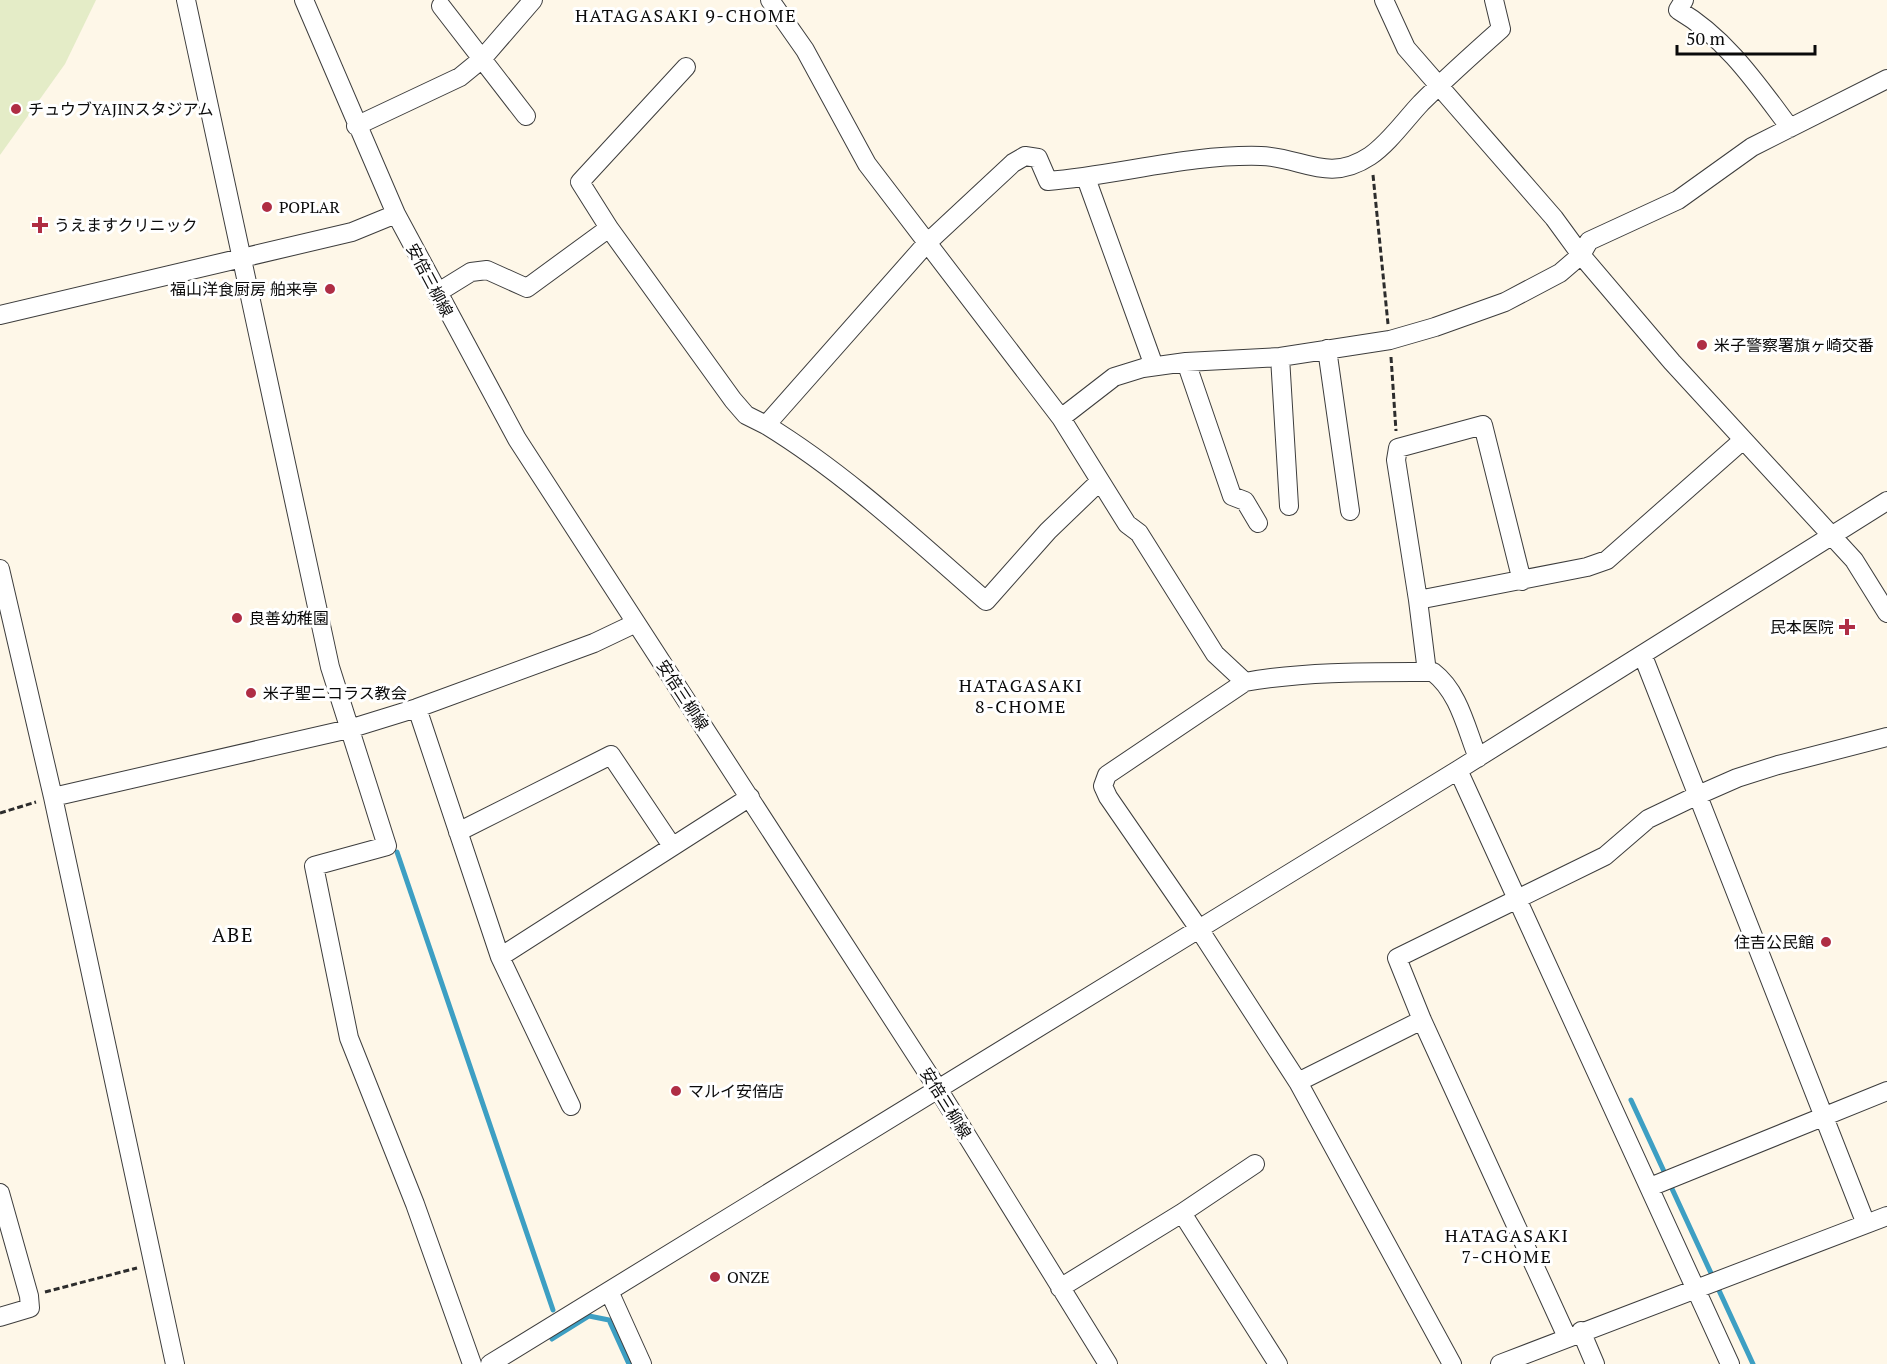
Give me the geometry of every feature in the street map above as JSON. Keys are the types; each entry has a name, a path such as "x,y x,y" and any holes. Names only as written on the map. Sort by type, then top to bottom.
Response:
{"street":[{"path":"186,0 244,259 330,668 387,846 314,866 349,1038 415,1204 472,1364"},
{"name":"安倍三柳線","path":"304,0 356,126 396,214 517,439 938,1089 1108,1364"},
{"path":"356,126 460,78 482,59 533,0"},
{"path":"770,0 806,50 867,164 1061,418 1127,524 1139,533 1215,654 1245,682"},
{"path":"1384,0 1406,48 1554,218 1581,255 1743,440 1854,560 1887,613"},
{"path":"766,425 926,244 1013,163 1025,156 1038,158 1048,181 1086,178 1161,163 1260,156 1281,158 1311,168 1343,168 1371,155 1438,86 1501,29 1494,0"},
{"path":"1684,0 1678,10 1695,20 1721,42 1791,128"},
{"path":"441,6 526,116"},
{"path":"686,67 580,182 609,228 746,415 802,447 876,504 986,601 1048,531 1100,482"},
{"path":"1061,418 1114,377 1154,366 1280,357 1390,340 1505,302 1560,273 1581,255 1589,240 1678,200 1752,147 1887,79"},
{"path":"1086,178 1154,366"},
{"path":"0,315 352,232 396,214"},
{"path":"437,293 471,272 487,270 527,288 609,228"},
{"path":"1327,349 1350,512"},
{"path":"1280,357 1289,506"},
{"path":"1186,362 1232,496 1245,501 1258,523"},
{"path":"1427,672 1396,460 1398,448 1483,426 1522,581"},
{"path":"1418,600 1522,581 1587,567 1607,560 1743,440"},
{"path":"490,1364 1478,758 1887,501"},
{"path":"0,569 53,797 175,1364"},
{"path":"53,797 349,729 417,708 594,643 636,623"},
{"path":"1643,656 1696,796 1866,1224"},
{"path":"1452,1364 1298,1082 1199,928 1108,797 1103,786 1107,775 1245,682 1270,678 1433,672 1444,680 1454,695 1478,758"},
{"path":"417,708 500,957 571,1106"},
{"path":"1595,1364 1574,1334 1422,1020 1397,958 1605,856 1648,819 1696,796 1737,778 1778,765 1887,737"},
{"path":"458,832 611,755 672,846"},
{"path":"1458,770 1730,1364"},
{"path":"500,957 750,797"},
{"path":"1298,1082 1422,1020"},
{"path":"1650,1188 1887,1090"},
{"path":"1060,1288 1182,1213 1255,1164"},
{"path":"0,1193 29,1296 30,1308 0,1317"},
{"path":"1182,1213 1278,1364"},
{"path":"1500,1364 1696,1287 1887,1216"},
{"path":"609,1291 642,1364"}],"path":[{"path":"1371,155 1390,340 1398,448"},
{"path":"0,813 53,797"},
{"path":"29,1296 153,1264"}],"green space":[{"name":"チュウブYAJINスタジアム","path":"0,0 96,0 65,64 0,155"}],"waterway":[{"path":"397,852 553,1310"},
{"path":"1631,1100 1753,1364"},
{"path":"552,1339 589,1316 609,1320 629,1364"}],"place":[{"name":"チュウブYAJINスタジアム","path":"16,109"},
{"name":"POPLAR","path":"267,207"},
{"name":"うえますクリニック","path":"40,225"},
{"name":"福山洋食厨房 舶来亭","path":"330,289"},
{"name":"米子警察署旗ヶ崎交番","path":"1702,345"},
{"name":"良善幼稚園","path":"237,618"},
{"name":"民本医院","path":"1847,627"},
{"name":"米子聖ニコラス教会","path":"251,693"},
{"name":"住吉公民館","path":"1826,942"},
{"name":"マルイ安倍店","path":"676,1091"},
{"name":"ONZE","path":"715,1277"}],"district":[{"name":"HATAGASAKI 9-CHOME","path":"686,16"},
{"name":"HATAGASAKI 8-CHOME","path":"1021,696"},
{"name":"ABE","path":"233,935"},
{"name":"HATAGASAKI 7-CHOME","path":"1507,1246"}]}
